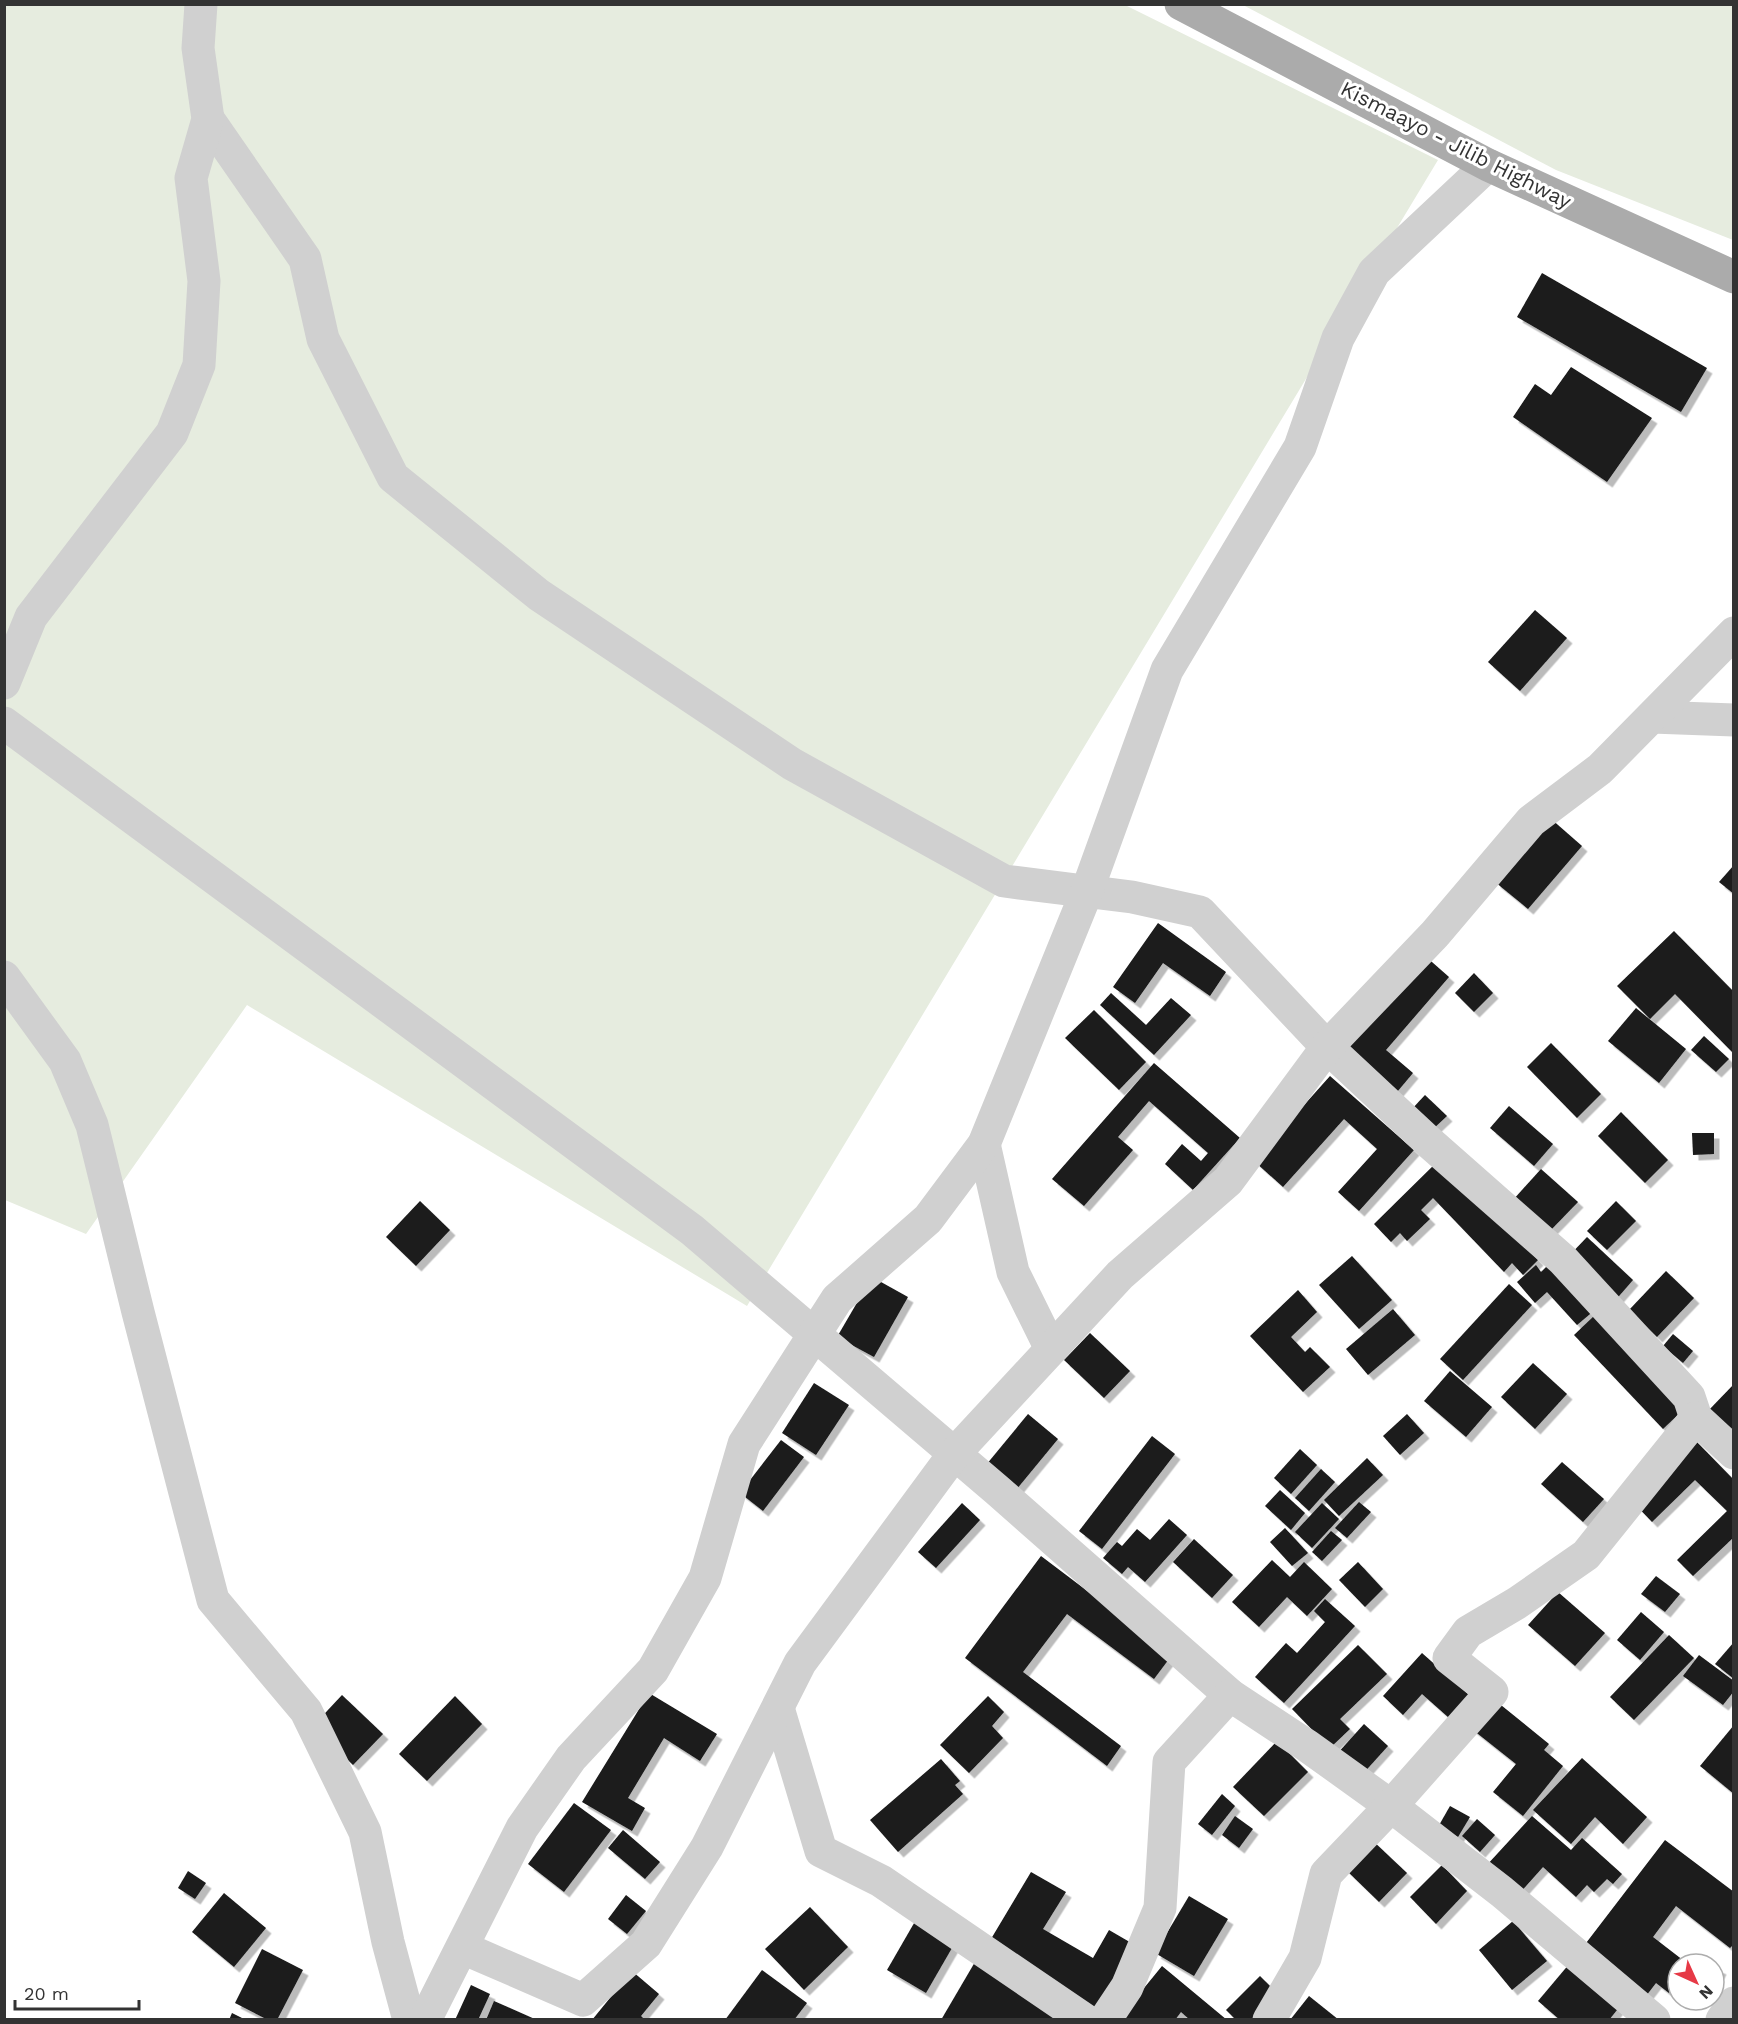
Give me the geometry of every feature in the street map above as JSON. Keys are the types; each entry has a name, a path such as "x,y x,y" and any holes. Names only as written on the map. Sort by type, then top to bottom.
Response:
{"main road":[{"name":"Kismaayo - Jilib Highway","path":"1182,4 1488,165 1734,278"}],"street":[{"path":"4,683 31,617 172,433 199,365 204,281 191,178 208,119 198,48 201,4"},
{"path":"208,119 305,259 323,339 393,477 539,595 792,764 1004,881 1132,897 1200,912 1327,1047 1430,1143 1563,1260 1689,1398 1696,1418 1734,1453"},
{"path":"425,2019 522,1828 570,1758 653,1670 705,1578 744,1444 837,1299 928,1219 984,1144 1087,891 1167,670 1300,447 1338,338 1374,272 1488,165"},
{"path":"463,1948 583,2000 646,1944 707,1847 800,1663 954,1454 1120,1275 1228,1181 1327,1047 1435,934 1531,821 1600,769 1734,633"},
{"path":"1652,717 1734,720"},
{"path":"4,723 692,1230 954,1454 1230,1695 1306,1745 1391,1806 1502,1892 1654,2019"},
{"path":"4,977 65,1061 92,1125 213,1600 306,1711 365,1832 388,1942 409,2019"},
{"path":"984,1144 1013,1272 1051,1349"},
{"path":"1269,2019 1305,1958 1326,1874 1391,1806 1492,1692 1449,1658 1468,1632 1517,1603 1586,1555 1696,1418"},
{"path":"1105,2019 1126,1987 1160,1908 1169,1762 1230,1695"},
{"path":"777,1708 821,1851 881,1881 1085,2019"},
{"path":"1722,2019 1734,2002"}],"shaded area":[{"path":"4,5 1125,5 1438,160 747,1306 247,1005 86,1234 5,1200"},
{"path":"1243,5 1733,5 1733,240 1556,170"}],"building":[{"path":"1542,273 1707,368 1681,412 1517,317"},
{"path":"1571,367 1652,418 1607,482 1513,417 1535,384 1551,395"},
{"path":"1535,610 1567,638 1520,691 1488,662"},
{"path":"1550,818 1582,846 1528,909 1495,882"},
{"path":"1734,865 1734,894 1719,882"},
{"path":"1158,923 1226,972 1210,996 1163,963 1135,1003 1113,987"},
{"path":"1674,931 1734,992 1734,1054 1675,994 1650,1019 1617,986"},
{"path":"1424,955 1449,977 1386,1050 1413,1073 1392,1098 1339,1052"},
{"path":"1474,973 1493,993 1474,1012 1455,993"},
{"path":"1111,993 1146,1025 1171,998 1191,1015 1154,1055 1100,1005"},
{"path":"1636,1008 1686,1049 1659,1083 1608,1041"},
{"path":"1094,1010 1146,1062 1119,1090 1065,1038"},
{"path":"1704,1036 1729,1059 1716,1072 1691,1050"},
{"path":"1551,1043 1601,1094 1577,1118 1527,1067"},
{"path":"1154,1063 1240,1138 1193,1190 1165,1164 1182,1144 1201,1161 1208,1153 1149,1101 1118,1137 1133,1150 1084,1206 1052,1179"},
{"path":"1330,1076 1414,1150 1359,1211 1338,1192 1377,1149 1344,1119 1283,1187 1254,1161"},
{"path":"1425,1095 1447,1116 1432,1130 1411,1110"},
{"path":"1509,1106 1553,1144 1534,1166 1490,1128"},
{"path":"1621,1112 1668,1160 1645,1183 1598,1136"},
{"path":"1692,1133 1714,1133 1714,1154 1693,1155"},
{"path":"1440,1159 1538,1260 1523,1275 1512,1263 1504,1272 1433,1198 1421,1210 1430,1219 1407,1241 1400,1233 1391,1242 1374,1224"},
{"path":"1541,1169 1578,1202 1549,1232 1513,1200"},
{"path":"420,1201 450,1230 416,1266 386,1237"},
{"path":"1616,1201 1636,1221 1607,1250 1587,1231"},
{"path":"1587,1237 1633,1280 1613,1303 1566,1259"},
{"path":"1352,1256 1392,1300 1359,1329 1319,1285"},
{"path":"1536,1265 1541,1272 1548,1265 1596,1309 1577,1325 1547,1292 1535,1303 1517,1282"},
{"path":"1666,1271 1694,1298 1657,1337 1629,1310"},
{"path":"872,1277 908,1297 874,1357 837,1337"},
{"path":"1509,1284 1532,1305 1463,1380 1440,1359"},
{"path":"1298,1290 1317,1312 1291,1337 1305,1352 1310,1347 1330,1367 1303,1392 1250,1336"},
{"path":"1393,1309 1415,1335 1368,1375 1346,1349"},
{"path":"1595,1315 1684,1409 1663,1429 1574,1335"},
{"path":"1090,1333 1130,1371 1104,1398 1064,1360"},
{"path":"1673,1334 1693,1351 1683,1363 1663,1346"},
{"path":"1533,1363 1567,1394 1535,1429 1501,1397"},
{"path":"1450,1371 1492,1407 1466,1437 1424,1401"},
{"path":"814,1383 849,1405 816,1455 782,1433"},
{"path":"1734,1384 1734,1436 1707,1412"},
{"path":"1028,1414 1058,1439 1016,1490 986,1465"},
{"path":"1407,1414 1424,1433 1400,1455 1383,1436"},
{"path":"1152,1436 1175,1454 1102,1549 1079,1531"},
{"path":"1694,1439 1734,1480 1734,1537 1693,1576 1677,1560 1727,1511 1695,1480 1652,1522 1631,1500"},
{"path":"781,1440 804,1457 763,1511 740,1493"},
{"path":"1300,1449 1317,1465 1291,1494 1274,1478"},
{"path":"1367,1458 1383,1475 1339,1516 1324,1500"},
{"path":"1562,1462 1604,1499 1583,1522 1541,1484"},
{"path":"1321,1469 1335,1482 1309,1511 1295,1498"},
{"path":"1280,1490 1305,1513 1291,1530 1265,1506"},
{"path":"1359,1502 1371,1512 1347,1538 1335,1528"},
{"path":"962,1503 980,1520 936,1568 918,1552"},
{"path":"1322,1503 1339,1519 1312,1548 1295,1532"},
{"path":"1169,1519 1187,1535 1145,1582 1128,1567 1122,1574 1103,1558 1117,1542 1122,1546 1137,1529 1150,1540"},
{"path":"1285,1528 1308,1553 1292,1566 1270,1542"},
{"path":"1331,1531 1342,1540 1322,1561 1312,1552"},
{"path":"1194,1539 1233,1575 1212,1598 1173,1562"},
{"path":"1041,1556 1172,1655 1154,1679 1067,1614 1023,1672 1121,1746 1107,1766 965,1658"},
{"path":"1272,1560 1290,1577 1304,1562 1332,1589 1307,1616 1287,1597 1259,1627 1232,1602"},
{"path":"1358,1562 1383,1589 1365,1607 1339,1580"},
{"path":"1656,1576 1680,1594 1665,1612 1641,1594"},
{"path":"1558,1592 1605,1633 1575,1666 1528,1625"},
{"path":"1325,1599 1355,1626 1284,1703 1255,1677 1286,1643 1297,1653 1325,1622 1314,1611"},
{"path":"1641,1612 1664,1632 1640,1660 1617,1640"},
{"path":"1669,1635 1694,1658 1634,1720 1610,1697"},
{"path":"1734,1642 1734,1679 1715,1664"},
{"path":"1358,1645 1387,1674 1340,1719 1350,1729 1330,1748 1292,1709"},
{"path":"1422,1653 1477,1702 1457,1725 1422,1694 1403,1715 1383,1696"},
{"path":"1699,1655 1734,1681 1734,1691 1723,1705 1683,1676"},
{"path":"649,1693 717,1734 700,1761 664,1738 628,1798 645,1808 632,1831 582,1802"},
{"path":"342,1695 383,1734 353,1765 313,1726"},
{"path":"455,1696 482,1724 427,1781 399,1754"},
{"path":"988,1696 1004,1712 992,1726 1003,1738 969,1773 940,1745"},
{"path":"1491,1697 1549,1744 1544,1750 1563,1766 1523,1816 1493,1792 1516,1764 1468,1726"},
{"path":"1364,1724 1388,1746 1360,1777 1336,1755"},
{"path":"1734,1725 1734,1794 1700,1766"},
{"path":"1277,1741 1308,1772 1264,1816 1233,1787"},
{"path":"1582,1758 1647,1817 1623,1844 1595,1817 1571,1844 1533,1810"},
{"path":"941,1759 960,1781 955,1785 963,1794 898,1852 870,1820"},
{"path":"1222,1794 1235,1806 1212,1835 1198,1824"},
{"path":"574,1803 611,1830 564,1892 528,1864"},
{"path":"1450,1806 1470,1817 1458,1837 1438,1827"},
{"path":"1235,1816 1253,1829 1239,1848 1222,1835"},
{"path":"1532,1816 1571,1850 1582,1838 1622,1874 1613,1884 1607,1879 1594,1892 1587,1885 1576,1897 1543,1867 1518,1895 1486,1866"},
{"path":"1477,1819 1495,1835 1480,1852 1462,1836"},
{"path":"623,1830 660,1862 645,1879 608,1848"},
{"path":"1372,1840 1407,1873 1379,1902 1344,1868"},
{"path":"1665,1840 1734,1892 1734,1944 1730,1948 1676,1906 1653,1937 1672,1952 1666,1952 1666,1991 1656,1983 1646,1996 1583,1947"},
{"path":"1442,1865 1467,1891 1436,1924 1410,1897"},
{"path":"188,1871 206,1883 195,1899 178,1888"},
{"path":"1031,1872 1066,1892 1043,1929 1093,1958 1109,1930 1140,1948 1099,2016 985,1949"},
{"path":"224,1893 266,1928 234,1967 192,1932"},
{"path":"626,1895 646,1911 627,1934 608,1919"},
{"path":"1189,1896 1228,1919 1194,1976 1155,1953"},
{"path":"810,1907 848,1947 804,1990 765,1949"},
{"path":"917,1918 956,1941 926,1993 887,1970"},
{"path":"1513,1921 1547,1961 1512,1990 1479,1950"},
{"path":"262,1949 303,1970 277,2020 268,2020 235,2003"},
{"path":"975,1962 1076,2020 941,2020"},
{"path":"1570,1963 1621,2005 1609,2020 1560,2020 1538,2001"},
{"path":"1162,1966 1227,2020 1190,2020 1181,2012 1175,2020 1118,2020"},
{"path":"762,1970 807,2003 794,2020 725,2020"},
{"path":"632,1971 659,1994 641,2016 645,2020 592,2020"},
{"path":"1260,1976 1281,1997 1258,2020 1236,2020 1226,2010"},
{"path":"471,1985 490,1994 478,2020 455,2020"},
{"path":"1309,1996 1339,2020 1290,2020"},
{"path":"494,2001 537,2020 486,2020"},
{"path":"232,2013 246,2020 229,2020"}]}
